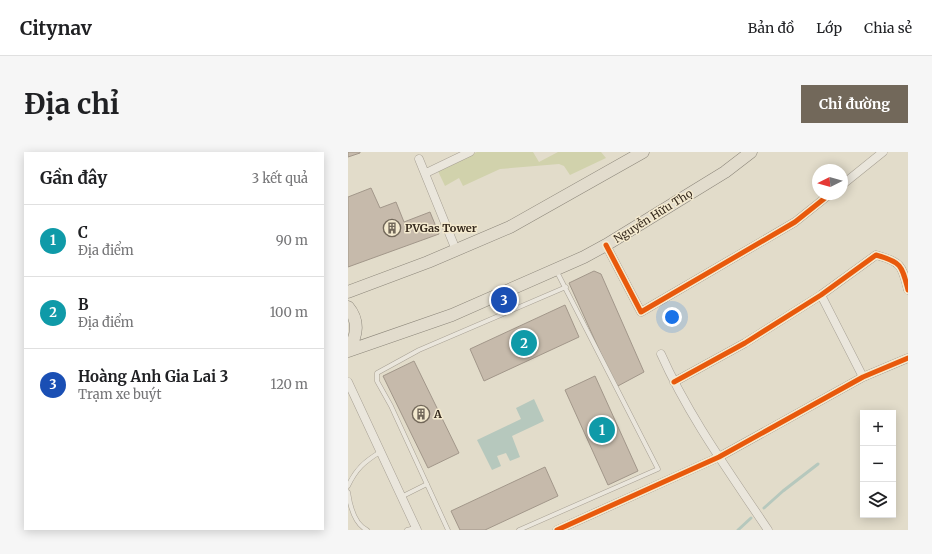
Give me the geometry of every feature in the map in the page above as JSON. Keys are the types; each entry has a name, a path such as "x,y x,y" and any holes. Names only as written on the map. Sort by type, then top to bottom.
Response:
{"main road":[{"path":"348,292 456,250 510,227 643,152"},
{"name":"Nguyễn Hữu Thọ","path":"348,350 452,315 556,270 606,245 725,172 751,152"},
{"path":"348,307 356,321 356,332 353,343 348,350"}],"street":[{"path":"426,173 470,152"},
{"path":"848,180 883,152"},
{"path":"419,159 426,173 456,250"},
{"path":"606,245 641,312 795,222 822,200"},
{"path":"674,382 745,343 821,295 876,255 892,259 903,270 908,290"},
{"path":"821,295 863,377"},
{"path":"661,354 674,382 719,457 768,530"},
{"path":"557,530 719,457 863,377 908,358"},
{"path":"348,382 401,497 413,529"}],"lane":[{"path":"519,530 658,469 556,270"},
{"path":"448,530 391,406 377,381 377,373 419,350 566,287"},
{"path":"348,486 355,472 369,459 380,452"},
{"path":"401,497 427,484"},
{"path":"348,492 350,506 362,527 367,530"}],"green space":[{"path":"477,152 533,152 539,162 558,152 601,152 606,158 570,175 564,166 559,164 500,169 463,186 459,178 445,186 437,169"}],"shaded area":[{"path":"534,399 544,421 512,436 520,457 510,461 506,453 497,456 501,466 492,470 477,440 521,419 516,408"}],"building":[{"path":"348,152 360,152 360,153 348,157"},
{"name":"PVGas Tower","path":"371,188 380,208 396,202 404,222 430,212 439,234 348,267 348,197"},
{"path":"594,271 601,274 644,372 616,387 569,283"},
{"path":"565,305 579,337 484,381 470,349"},
{"name":"A","path":"414,361 459,453 428,468 383,376"},
{"path":"595,376 638,471 608,485 565,390"},
{"path":"545,467 558,496 485,530 460,530 451,511"}],"waterway":[{"path":"764,508 818,464"},
{"path":"738,530 751,518"}],"cycle path":[{"path":"606,245 641,312 795,222 822,200"},
{"path":"674,382 745,343 821,295 876,255 891,260 900,266 908,290"},
{"path":"557,530 719,457 863,377 908,358"}],"place":[{"name":"PVGas Tower","path":"392,228"},
{"name":"Hoàng Anh Gia Lai 3","path":"504,300"},
{"name":"B","path":"524,343"},
{"name":"A","path":"421,414"},
{"name":"C","path":"602,430"}]}
